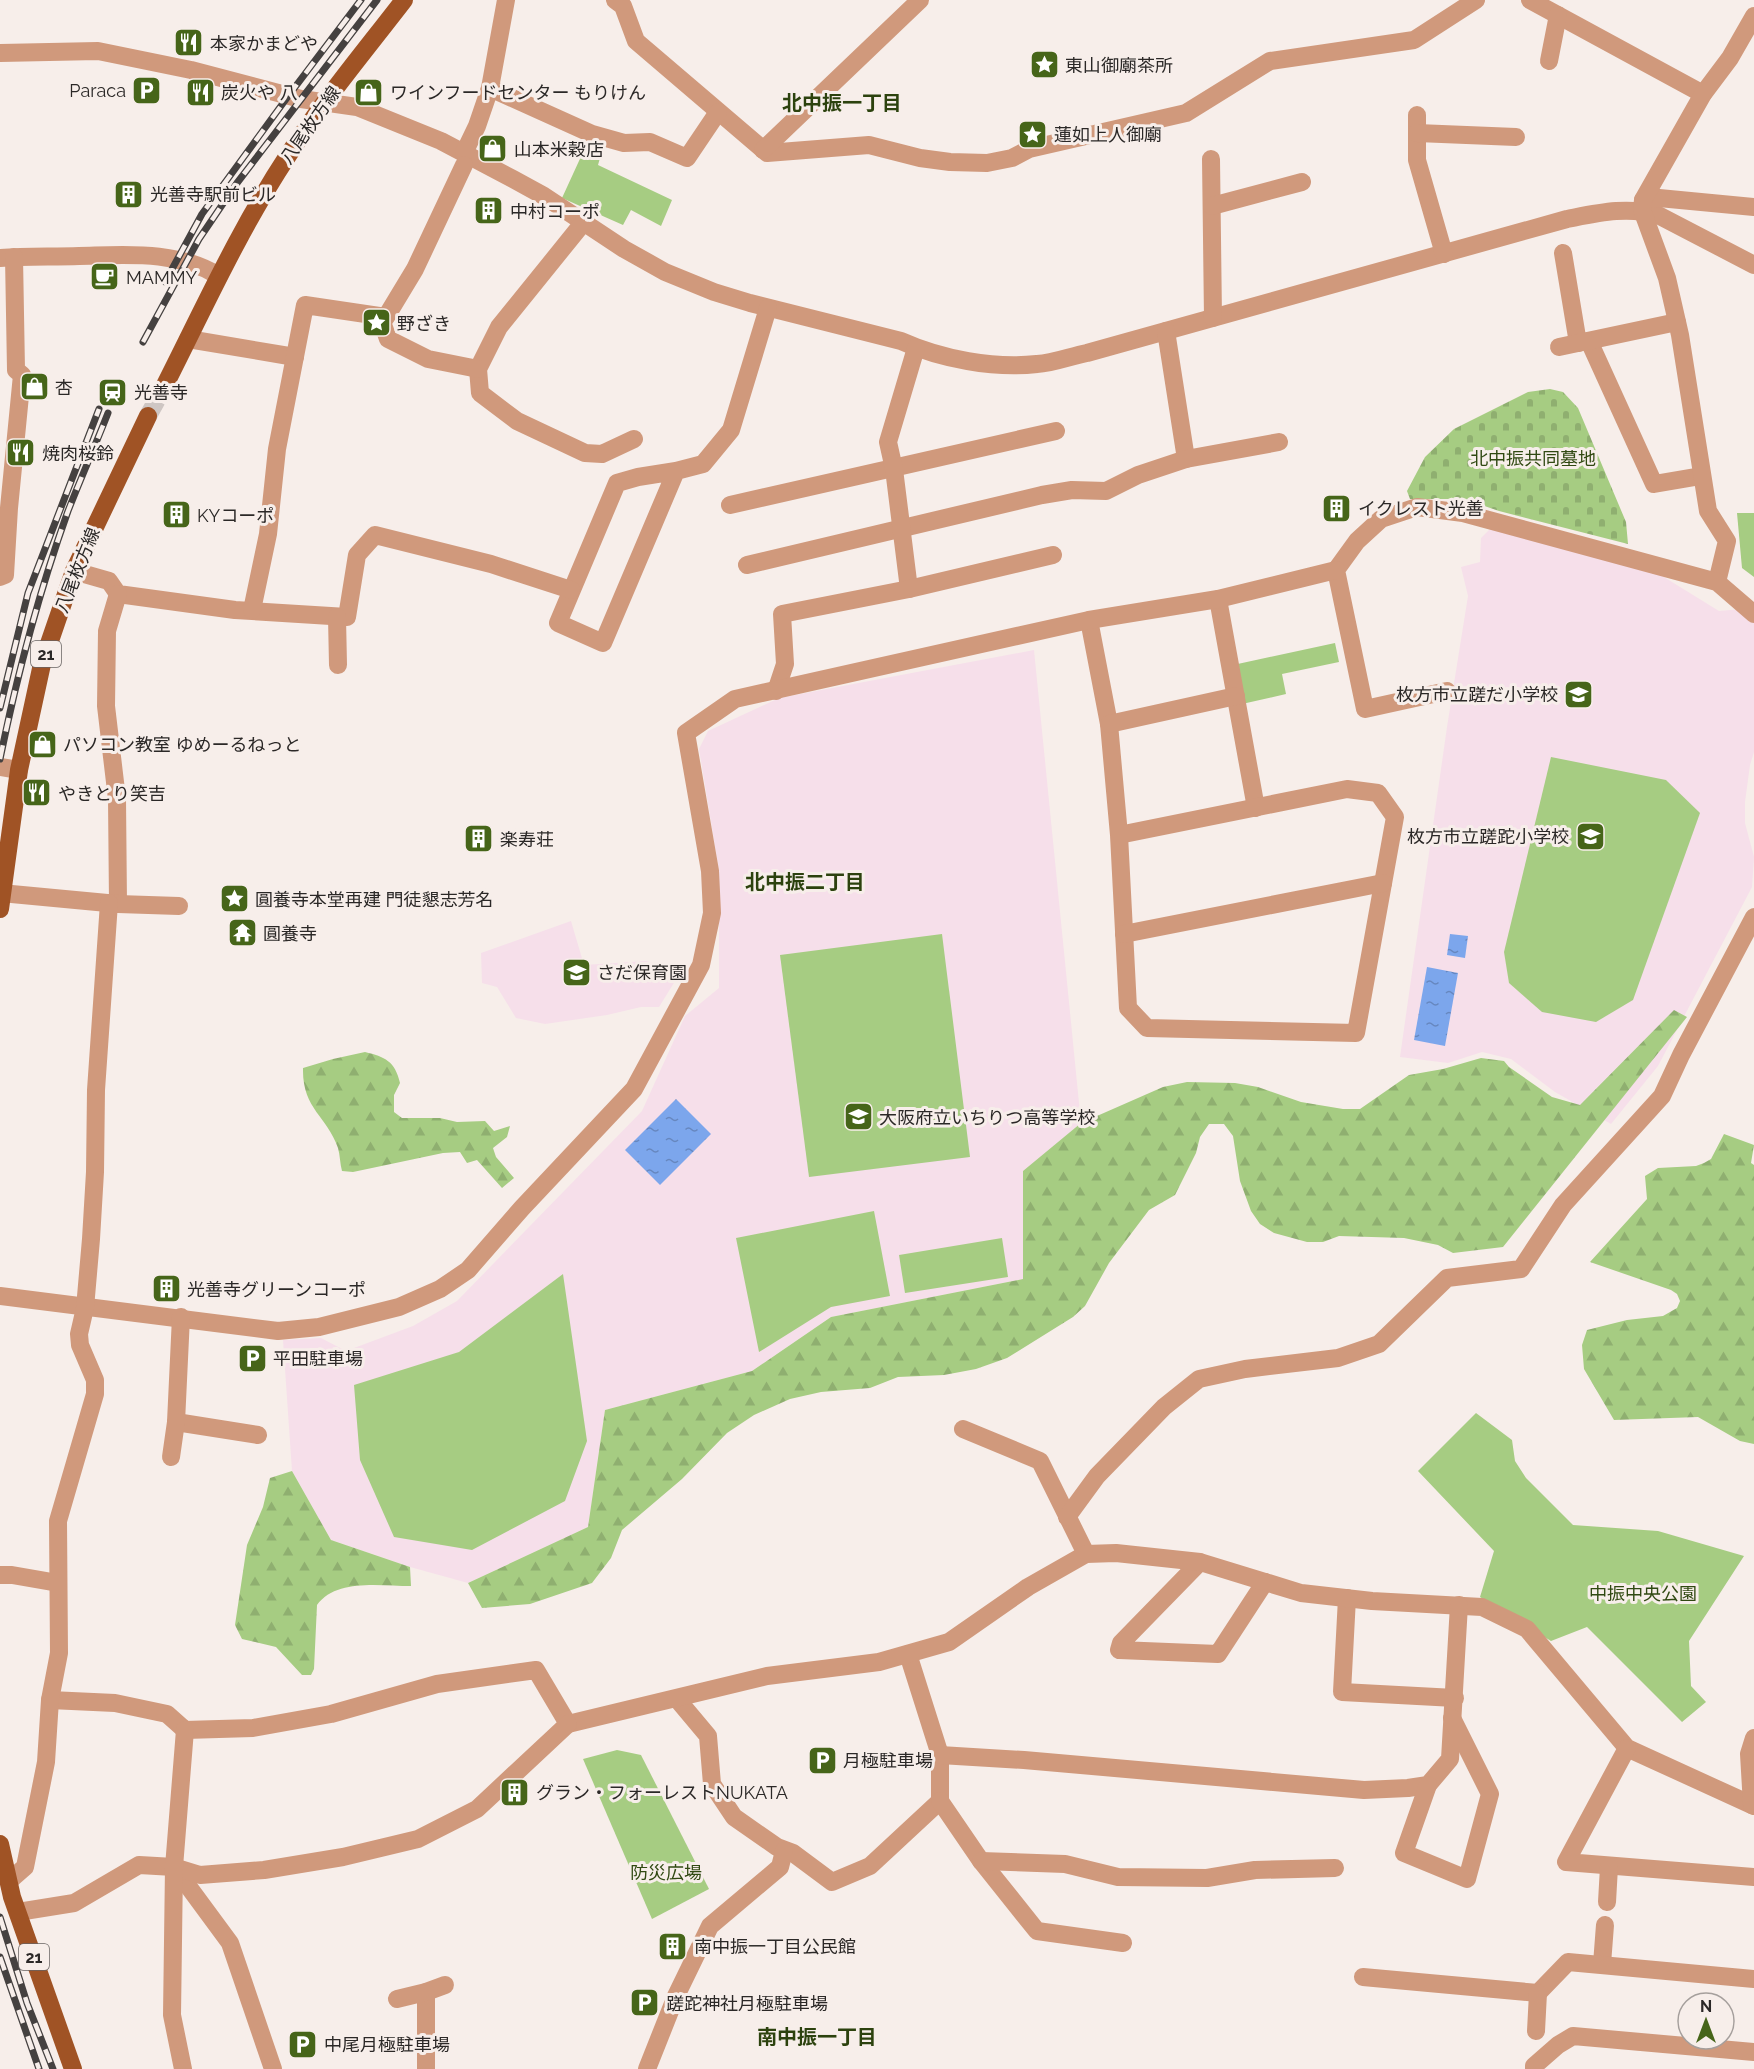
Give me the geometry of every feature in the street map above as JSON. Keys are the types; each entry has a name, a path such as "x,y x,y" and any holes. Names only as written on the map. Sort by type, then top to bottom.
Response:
{"main road":[{"name":"八尾枚方線","path":"164,387 219,276 286,159 324,103 404,0"},
{"name":"八尾枚方線","path":"1,901 19,770 42,664 74,571 148,416"},
{"name":"21","path":"0,1844 10,1897 73,2069"}],"street":[{"path":"252,610 268,534 277,449 305,305 386,317 401,294 477,126 489,88 506,0"},
{"path":"615,0 623,6 636,41 767,153 869,145 930,159 987,163 1012,158 1029,149 1186,113 1270,61 1414,40 1476,0"},
{"path":"762,150 920,0"},
{"path":"1530,0 1703,94"},
{"path":"1549,61 1558,15"},
{"path":"1717,582 1727,541 1708,511 1677,322 1667,278 1642,205 1703,94 1730,58 1754,16"},
{"path":"0,53 98,51 191,70 301,99 357,107 441,141 464,159 544,196 583,223 665,272 714,292 901,341 916,348 1000,366 1039,364 1166,331 1567,219 1642,205 1659,198 1754,207"},
{"path":"489,88 592,134 624,143 650,142 687,158 718,112"},
{"path":"1443,254 1417,160 1417,124 1490,145 1516,137"},
{"path":"1212,159 1213,318"},
{"path":"1212,206 1302,182"},
{"path":"1642,205 1754,265"},
{"path":"583,223 499,327 478,369 480,393 517,421 585,453 602,454 634,439"},
{"path":"1563,253 1583,342 1654,484 1701,476"},
{"path":"1,578 5,575 22,375 16,370 7,257 120,254 161,256 207,269 219,276"},
{"path":"676,471 603,643 558,623 617,483 703,464 731,430 768,308"},
{"path":"380,316 388,339 428,359 478,369"},
{"path":"1559,347 1677,322"},
{"path":"1166,331 1186,459"},
{"path":"189,339 296,357"},
{"path":"909,589 894,469 888,442 916,348"},
{"path":"730,505 1056,431"},
{"path":"747,565 1042,495 1072,490 1106,491 1137,475 1186,459 1279,442"},
{"path":"0,1296 278,1331 318,1327 399,1307 440,1289 468,1270 522,1208 634,1089 701,965 712,913 710,871 686,733 735,699 1089,620 1218,599 1336,570 1357,541 1381,519 1417,507 1463,513 1717,582 1754,614"},
{"path":"74,571 109,581 118,594 235,610 347,617 357,555 375,535 491,564 571,590"},
{"path":"776,691 785,664 782,614 909,589 1053,555"},
{"path":"1336,570 1365,709 1447,691"},
{"path":"118,594 107,631 106,706 117,799 114,903 97,1080 92,1239 85,1308 79,1334 80,1345 93,1372 95,1394 58,1521 59,1653 50,1700 46,1762 25,1867 10,1897 74,1903 139,1865 174,1867 200,1875 264,1870 343,1857 418,1839 477,1809 568,1724 767,1676 879,1662 949,1642 1028,1587 1086,1554 1116,1553 1200,1562 1301,1593 1482,1607 1527,1629 1627,1748 1753,1805 1749,1754 1754,1738"},
{"path":"1218,599 1256,808"},
{"path":"337,617 338,665"},
{"path":"1089,620 1109,724 1119,835 1128,1008 1147,1028 1356,1032 1395,817 1378,793 1347,789 1119,835"},
{"path":"1109,724 1236,696"},
{"path":"0,767 19,770"},
{"path":"1124,934 1383,883"},
{"path":"1,901 179,906"},
{"path":"1067,1517 1106,1467 1164,1407 1199,1379 1245,1369 1338,1358 1379,1344 1447,1278 1521,1269 1563,1205 1662,1096 1681,1055 1754,917"},
{"path":"171,1457 176,1422 180,1317"},
{"path":"176,1422 258,1435"},
{"path":"963,1429 1040,1461 1086,1554"},
{"path":"1200,1562 1121,1643 1119,1650 1218,1654 1265,1582"},
{"path":"0,1575 58,1583"},
{"path":"1347,1598 1342,1692 1455,1698"},
{"path":"1451,1716 1490,1794 1467,1879 1404,1853 1428,1785 1450,1759 1451,1716 1455,1698 1459,1605"},
{"path":"908,1654 940,1755 940,1801 981,1861 1037,1931 1123,1943"},
{"path":"50,1700 115,1703 167,1714 185,1730 253,1728 331,1714 437,1684 536,1670 568,1724"},
{"path":"677,1699 708,1736 712,1784 734,1817 784,1851 793,1853 832,1882 870,1866 940,1801"},
{"path":"183,2069 172,2015 174,1867 185,1730"},
{"path":"1627,1748 1566,1862 1754,1877"},
{"path":"940,1755 1024,1760 1364,1790 1428,1785"},
{"path":"647,2069 676,1996 710,1926 780,1867 784,1851"},
{"path":"981,1861 1065,1864 1118,1877 1207,1878 1255,1870 1335,1868"},
{"path":"174,1867 230,1943 273,2069"},
{"path":"1606,1902 1609,1867"},
{"path":"1602,1964 1605,1925"},
{"path":"1536,2031 1538,1993 1568,1962 1754,1979"},
{"path":"1363,1977 1538,1993"},
{"path":"397,1999 445,1985"},
{"path":"426,1992 426,2069"},
{"path":"1534,2069 1534,2066 1558,2045 1573,2036 1754,2052"}],"shaded area":[{"name":"枚方市立蹉跎小学校","path":"1491,528 1659,574 1719,611 1742,609 1754,620 1754,752 1745,802 1745,823 1754,857 1752,887 1658,1066 1611,1124 1555,1092 1511,1059 1482,1052 1448,1063 1400,1057 1468,596 1461,567 1480,562 1481,538"},
{"name":"大阪府立いちりつ高等学校","path":"1034,650 1081,1123 1023,1172 1023,1279 831,1317 752,1371 605,1410 588,1527 468,1583 410,1567 331,1540 292,1471 283,1340 321,1338 346,1351 413,1326 457,1301 642,1111 685,1016 719,988 719,871 699,749 708,731 779,698"},
{"name":"さだ保育園","path":"571,921 584,965 646,961 665,967 677,978 659,1007 641,1007 607,1015 545,1024 516,1018 497,987 482,983 481,953"}],"green space":[{"path":"584,150 600,158 598,165 672,200 661,226 631,210 623,225 562,198"},
{"name":"北中振共同墓地","path":"1550,389 1563,392 1578,408 1626,522 1628,544 1499,511 1464,499 1410,499 1407,491 1425,457 1454,429 1528,392"},
{"path":"1737,513 1754,513 1754,577 1742,568"},
{"path":"1335,643 1339,662 1282,674 1286,694 1242,704 1233,665"},
{"path":"1551,757 1666,780 1700,813 1633,1000 1596,1022 1542,1012 1509,983 1504,952"},
{"path":"942,934 970,1157 809,1177 780,955"},
{"path":"1674,1010 1687,1017 1503,1247 1453,1253 1438,1245 1404,1238 1339,1236 1323,1242 1307,1242 1274,1233 1260,1224 1251,1211 1240,1181 1233,1136 1224,1124 1209,1124 1200,1137 1196,1153 1175,1195 1149,1210 1109,1263 1085,1306 1073,1317 1007,1358 976,1369 944,1375 898,1377 870,1388 821,1392 790,1399 754,1415 727,1433 682,1479 622,1530 611,1558 592,1583 530,1604 482,1608 468,1583 588,1527 605,1410 752,1371 831,1317 1023,1279 1023,1171 1081,1123 1163,1087 1187,1082 1235,1083 1258,1087 1301,1102 1343,1109 1360,1109 1409,1075 1443,1069 1481,1058 1504,1061 1552,1097 1580,1105"},
{"path":"365,1052 384,1058 395,1070 400,1083 394,1095 394,1112 402,1118 440,1118 457,1122 485,1121 494,1131 510,1126 507,1137 493,1148 496,1157 514,1178 502,1188 477,1160 467,1163 460,1152 443,1153 353,1172 342,1171 338,1148 333,1137 306,1093 303,1068"},
{"path":"1724,1134 1754,1145 1751,1163 1754,1165 1754,1444 1740,1441 1698,1417 1614,1420 1584,1369 1582,1345 1587,1330 1627,1320 1663,1316 1677,1308 1680,1301 1677,1294 1671,1290 1590,1262 1647,1199 1645,1176 1658,1168 1696,1166 1704,1163 1711,1159"},
{"path":"874,1211 890,1296 831,1307 759,1352 736,1238"},
{"path":"1002,1238 1008,1277 905,1293 899,1255"},
{"path":"563,1274 587,1441 565,1501 472,1550 394,1537 360,1460 354,1385 459,1352"},
{"name":"中振中央公園","path":"1476,1413 1512,1440 1515,1461 1526,1478 1573,1525 1658,1531 1744,1556 1689,1641 1691,1686 1706,1702 1682,1722 1587,1627 1551,1641 1480,1597 1494,1551 1418,1471"},
{"path":"292,1471 331,1540 410,1567 411,1586 360,1585 347,1587 325,1596 317,1605 314,1669 311,1675 302,1675 276,1647 242,1639 235,1625 247,1545 263,1507 270,1478"},
{"name":"防災広場","path":"617,1750 641,1755 709,1889 652,1919 583,1759"}],"water":[{"path":"1450,934 1468,936 1465,958 1447,955"},
{"path":"1427,967 1458,973 1445,1046 1414,1040"},
{"path":"676,1099 711,1134 660,1185 625,1150"}],"tunnel":[{"path":"148,416 164,387"}],"railway":[{"path":"165,282 202,214 361,0"},
{"path":"143,342 199,239 237,183 377,0"},
{"path":"0,708 28,593 99,409"},
{"path":"0,759 21,665 38,603 68,511 108,413"},
{"path":"0,1917 27,2003 53,2069"},
{"path":"0,1957 39,2069"}],"place":[{"name":"本家かまどや","path":"189,43"},
{"name":"東山御廟茶所","path":"1044,65"},
{"name":"Paraca","path":"147,90"},
{"name":"炭火や 八","path":"200,92"},
{"name":"ワインフードセンター もりけん","path":"369,92"},
{"name":"蓮如上人御廟","path":"1033,134"},
{"name":"山本米穀店","path":"493,149"},
{"name":"光善寺駅前ビル","path":"129,194"},
{"name":"中村コーポ","path":"489,211"},
{"name":"MAMMY","path":"105,277"},
{"name":"野ざき","path":"376,323"},
{"name":"杏","path":"34,387"},
{"name":"光善寺","path":"113,392"},
{"name":"焼肉桜鈴","path":"21,453"},
{"name":"イクレスト光善","path":"1337,508"},
{"name":"KYコーポ","path":"176,515"},
{"name":"枚方市立蹉だ小学校","path":"1579,694"},
{"name":"パソコン教室 ゆめーるねっと","path":"42,744"},
{"name":"やきとり笑吉","path":"37,793"},
{"name":"枚方市立蹉跎小学校","path":"1590,836"},
{"name":"楽寿荘","path":"479,839"},
{"name":"圓養寺本堂再建 門徒懇志芳名","path":"234,899"},
{"name":"圓養寺","path":"242,933"},
{"name":"さだ保育園","path":"576,972"},
{"name":"大阪府立いちりつ高等学校","path":"858,1117"},
{"name":"光善寺グリーンコーポ","path":"166,1289"},
{"name":"平田駐車場","path":"252,1358"},
{"name":"月極駐車場","path":"822,1760"},
{"name":"グラン・フォーレストNUKATA","path":"515,1792"},
{"name":"南中振一丁目公民館","path":"673,1946"},
{"name":"蹉跎神社月極駐車場","path":"645,2003"},
{"name":"中尾月極駐車場","path":"303,2044"}],"district":[{"name":"北中振一丁目","path":"842,103"},
{"name":"北中振二丁目","path":"805,882"},
{"name":"南中振一丁目","path":"817,2037"}]}
